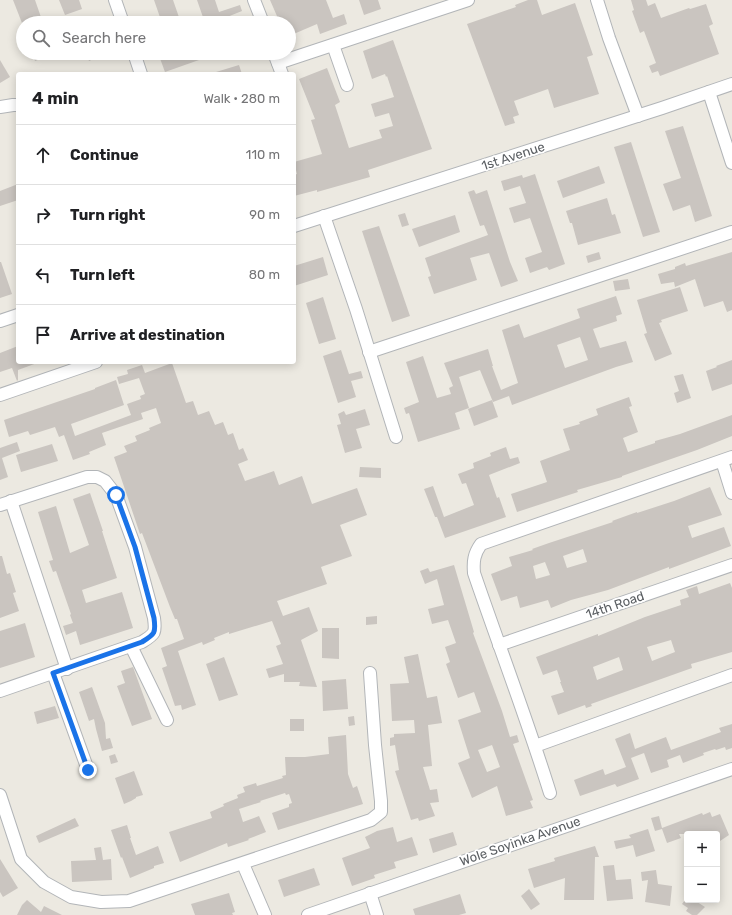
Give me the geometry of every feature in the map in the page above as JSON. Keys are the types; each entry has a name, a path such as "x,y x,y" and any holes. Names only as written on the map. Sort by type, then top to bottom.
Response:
{"street":[{"path":"115,0 121,16"},
{"path":"254,0 260,16"},
{"path":"296,57 468,0"},
{"path":"597,0 609,38 638,116"},
{"path":"333,45 347,85"},
{"path":"136,60 140,72"},
{"name":"1st Avenue","path":"296,225 638,116 732,84"},
{"path":"709,92 732,163"},
{"path":"0,107 16,105"},
{"path":"324,216 370,352 396,437"},
{"path":"370,352 732,232"},
{"path":"0,321 16,316"},
{"path":"0,395 90,364"},
{"path":"550,793 474,573 473,561 476,551 482,544 727,459 732,493"},
{"path":"0,691 67,669 142,642 153,635 156,629 132,538 116,495 105,481 97,476 87,477 6,503 67,669"},
{"name":"14th Road","path":"499,646 732,565"},
{"path":"131,646 167,720"},
{"path":"53,673 88,770"},
{"path":"0,795 21,858 44,882 71,897 101,902 129,901 243,864 371,820 380,812 381,801 370,673"},
{"path":"535,746 732,675"},
{"name":"Wole Soyinka Avenue","path":"308,915 731,773"},
{"path":"243,864 265,915"},
{"path":"370,893 377,915"}],"building":[{"path":"13,0 35,0 41,16 19,16"},
{"path":"59,0 79,0 82,9 65,15"},
{"path":"154,0 173,0 179,16 160,16"},
{"path":"197,0 215,0 219,12 240,5 242,11 230,16 203,16"},
{"path":"270,0 326,0 333,18 344,14 347,24 320,34 317,24 296,33 296,16 277,16"},
{"path":"359,0 378,0 381,9 364,15"},
{"path":"528,0 537,0 542,15 575,3 593,55 587,57 599,94 554,108 548,89 514,101 519,115 513,117 515,123 505,126 467,24 516,7 515,5"},
{"path":"631,0 646,0 648,6 655,3 661,18 689,8 690,9 706,4 713,24 709,26 719,54 660,76 658,71 652,73 649,66 656,63 644,31 640,33 632,11 634,10"},
{"path":"393,40 432,149 368,170 370,177 317,192 317,190 296,195 296,161 322,154 311,120 315,119 299,79 327,68 340,102 335,105 349,148 382,138 379,130 393,126 389,113 375,117 371,104 394,97 385,74 372,79 363,51"},
{"path":"0,60 10,77 0,83"},
{"path":"161,60 199,60 165,72"},
{"path":"239,65 241,72 216,72"},
{"path":"683,126 712,216 695,222 690,205 673,211 663,184 681,178 665,131"},
{"path":"631,142 660,232 643,237 614,147"},
{"path":"599,166 605,183 563,198 557,181"},
{"path":"535,174 565,264 549,270 547,267 530,273 525,258 542,252 530,218 514,223 509,208 526,203 520,186 504,191 501,181 522,175 523,178"},
{"path":"16,185 16,201 0,206 0,191"},
{"path":"474,190 476,194 487,190 510,262 518,281 501,287 489,253 470,258 477,280 434,294 428,277 431,276 425,258 488,235 484,225 480,226 468,192"},
{"path":"607,198 612,215 615,214 621,233 578,245 572,223 570,223 566,211"},
{"path":"405,213 409,225 402,227 398,215"},
{"path":"455,215 460,232 419,247 412,229"},
{"path":"379,226 410,316 392,322 362,231"},
{"path":"599,252 601,259 588,263 586,256"},
{"path":"732,252 732,310 727,312 723,301 704,307 695,279 675,287 674,282 661,284 658,274 675,269 675,267 685,263 686,266"},
{"path":"323,257 328,275 296,285 296,265"},
{"path":"0,262 12,294 0,298"},
{"path":"628,279 630,289 615,291 613,281"},
{"path":"680,287 688,311 661,320 662,322 659,323 672,354 655,361 644,334 647,333 637,300"},
{"path":"616,296 622,314 616,316 617,321 593,329 600,348 626,341 633,362 512,405 509,396 493,402 480,370 459,377 469,408 455,413 460,429 418,442 409,413 406,414 404,408 419,402 406,362 423,356 437,398 451,394 449,388 453,386 444,363 488,349 492,366 501,390 518,383 502,330 519,324 524,338 580,318 577,309","holes":["580,337 588,360 565,368 557,345"]},
{"path":"323,297 336,339 319,344 306,303"},
{"path":"16,347 16,364 34,364 18,370 17,381 12,368 0,372 0,353"},
{"path":"341,350 349,374 361,371 363,378 351,381 356,397 338,403 323,356"},
{"path":"732,360 732,384 712,391 706,371"},
{"path":"172,364 186,403 193,401 198,415 209,411 215,425 223,422 228,435 233,433 239,450 243,448 248,460 238,464 245,481 274,471 279,485 302,476 312,504 357,488 367,515 340,525 352,556 321,567 327,584 277,601 283,616 309,607 318,631 301,640 317,687 299,686 300,682 284,682 284,674 269,678 266,669 283,664 276,646 281,644 272,621 229,634 229,632 214,638 215,640 203,645 202,642 178,651 196,705 182,710 181,705 175,706 162,668 167,666 161,648 184,639 177,619 175,619 170,607 142,533 140,534 114,457 127,452 124,446 137,441 135,436 150,430 149,428 161,423 156,408 141,413 143,419 102,433 106,445 89,452 90,454 73,460 64,435 59,437 55,427 30,435 28,431 9,437 4,420 95,389 116,380 124,405 71,424 75,436 131,415 127,404 141,399 140,396 145,394 139,378 119,384 117,377 128,374 127,370 142,365 145,373"},
{"path":"683,374 691,398 677,403 674,393 679,391 674,376"},
{"path":"629,397 632,406 629,407 638,432 623,438 628,452 655,443 655,441 680,434 732,415 732,436 622,477 577,490 578,492 517,512 511,494 547,482 540,461 570,450 563,429 580,424 579,422 598,415 596,409"},
{"path":"492,400 498,417 474,426 468,409"},
{"path":"365,409 370,425 356,429 362,448 345,453 337,425 341,424 338,414 344,411 346,415"},
{"path":"17,442 20,451 2,458 8,477 0,480 0,448"},
{"path":"52,444 58,461 21,472 16,455"},
{"path":"506,447 510,459 518,457 520,463 489,475 497,498 499,497 506,517 445,538 424,489 433,486 444,517 474,505 466,483 462,484 458,474 474,468 473,463 491,456 490,453"},
{"path":"360,467 381,468 381,478 359,477"},
{"path":"710,487 722,515 688,526 692,538 724,527 731,546 669,569 669,567 608,590 571,600 551,608 548,600 520,608 517,596 501,601 491,574 512,566 509,557 613,522 612,521 637,512 674,501","holes":["583,549 587,562 567,568 563,556","545,562 550,575 536,579 533,566"]},
{"path":"90,493 117,578 82,590 86,603 122,592 133,628 80,645 76,631 66,635 63,626 73,623 56,571 53,572 49,561 53,560 38,512 56,506 70,553 89,545 73,499"},
{"path":"0,556 2,556 7,574 10,573 16,592 13,593 19,611 0,618"},
{"path":"454,565 474,632 473,633 510,737 517,735 519,742 513,744 533,800 530,801 533,808 506,816 497,786 472,798 458,763 470,758 458,720 481,712 474,692 458,698 446,664 450,662 445,647 456,643 448,620 432,624 428,609 444,605 437,579 425,584 420,571 428,568 430,572","holes":["492,745 500,767 487,772 478,750"]},
{"path":"730,583 732,588 732,652 691,664 692,668 591,704 592,706 586,708 585,705 558,715 551,696 564,692 557,670 543,675 536,657 681,605 680,600 689,597 686,590 697,586 699,594","holes":["671,640 675,652 652,661 647,647","619,657 623,670 597,680 593,667"]},
{"path":"377,616 377,624 366,625 366,617"},
{"path":"25,623 35,657 0,668 0,631"},
{"path":"322,628 339,628 339,659 322,658"},
{"path":"418,654 427,698 437,696 442,723 428,725 432,766 423,767 430,790 437,789 439,802 430,803 435,816 419,821 418,818 411,820 395,771 399,770 395,745 390,746 390,738 394,737 394,734 415,733 414,720 392,721 390,684 409,683 404,657"},
{"path":"224,657 238,695 219,701 206,664"},
{"path":"133,667 152,719 132,726 117,686 125,683 121,671"},
{"path":"346,679 348,709 323,711 322,681"},
{"path":"92,687 105,723 106,739 110,738 113,748 102,751 94,719 89,721 79,692"},
{"path":"55,706 59,718 37,724 34,712"},
{"path":"354,716 355,725 349,726 348,717"},
{"path":"290,719 304,719 304,731 290,731"},
{"path":"732,724 732,748 726,750 725,747 715,749 683,763 680,755 667,760 669,767 651,773 644,753 631,758 639,779 617,787 615,784 580,796 574,780 603,769 605,775 626,767 615,739 630,733 635,749 666,737 671,750 721,732 719,728"},
{"path":"346,735 348,774 353,788 357,786 363,804 278,830 272,813 289,807 289,804 292,803 289,794 286,795 285,793 239,809 243,822 259,816 266,832 228,847 227,843 180,862 169,832 212,818 210,812 224,806 223,804 238,798 237,795 245,792 243,787 256,783 257,786 283,778 282,776 286,775 285,757 305,757 329,754 328,737"},
{"path":"115,754 118,762 111,764 109,756"},
{"path":"134,771 143,795 124,804 115,778"},
{"path":"710,812 712,817 720,814 729,835 720,841 720,831 684,831 684,834 679,834 681,838 667,843 662,829 655,831 651,818 659,816 662,828 702,813 703,815"},
{"path":"75,818 79,826 39,843 36,836"},
{"path":"127,825 136,855 158,846 164,863 154,866 154,868 130,878 111,830"},
{"path":"393,827 397,842 412,837 418,855 394,862 396,868 374,875 375,878 352,886 342,858 370,848 365,837 377,831"},
{"path":"648,829 655,851 636,857 633,845 616,849 614,841 631,838 629,835"},
{"path":"453,832 457,845 433,853 429,839"},
{"path":"595,846 599,857 595,857 594,900 564,900 565,878 534,888 528,869 555,861 554,858"},
{"path":"101,847 103,860 111,859 112,880 72,882 71,861 96,860 94,848"},
{"path":"0,859 18,888 3,897 0,892"},
{"path":"614,865 616,880 631,879 633,899 607,901 603,866"},
{"path":"314,868 320,885 284,897 278,880"},
{"path":"656,870 658,884 672,886 670,906 645,902 648,880 642,881 641,872"},
{"path":"529,889 540,904 531,910 521,896"},
{"path":"229,893 235,912 232,913 233,915 195,915 191,904"},
{"path":"460,894 466,913 459,915 415,915 413,909"},
{"path":"27,900 41,912 44,906 62,915 17,915 22,905"},
{"path":"684,901 684,903 699,903 705,907 697,915 692,915 686,911 688,908 682,904"}],"route":[{"path":"88,770 53,673 142,642 153,635 156,629 135,547 116,495"}]}
